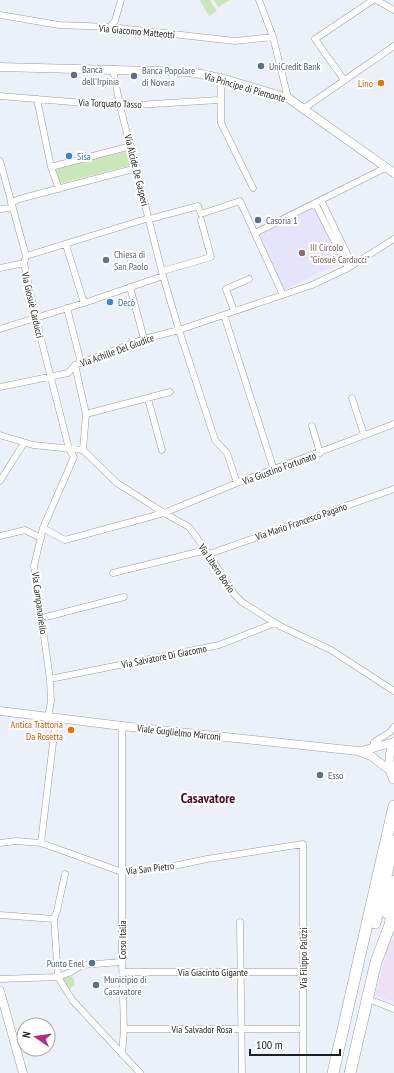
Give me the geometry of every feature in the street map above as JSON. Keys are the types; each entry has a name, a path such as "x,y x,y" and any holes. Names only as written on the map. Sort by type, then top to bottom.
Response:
{"highway":[{"path":"333,1073 394,806"},
{"path":"351,1072 368,999 370,962 394,842"},
{"path":"338,1073 394,881"},
{"path":"370,962 390,925 394,906"}],"street":[{"path":"110,27 115,21 121,0"},
{"path":"259,0 273,37 288,98"},
{"path":"344,80 315,39 373,0"},
{"path":"376,0 394,10"},
{"name":"Via Giacomo Matteotti","path":"0,15 59,25 110,27 235,41 273,37"},
{"path":"303,109 394,46"},
{"name":"Via Principe di Piemonte","path":"0,67 190,72 221,78 288,98 394,173"},
{"name":"Via Alcide De Gasperi","path":"113,69 120,106 179,330 215,440 226,453 237,483"},
{"path":"221,78 219,100 220,123 253,188"},
{"name":"Via Torquato Tasso","path":"0,96 120,106 219,100"},
{"path":"37,99 51,167 59,189"},
{"path":"51,167 131,146"},
{"path":"0,161 26,256 198,206 200,214 240,201 283,295"},
{"path":"255,233 387,167"},
{"path":"0,209 12,205 19,199 137,168"},
{"path":"321,200 350,266"},
{"path":"315,203 350,266"},
{"path":"0,329 84,303 130,287 163,273 211,257 201,220"},
{"name":"Via Achille Del Giudice","path":"0,387 68,373 78,364 144,339 179,330 312,285 350,266 394,239"},
{"path":"66,245 84,303"},
{"name":"Via Giosuè Carducci","path":"26,256 24,263 36,319 69,449"},
{"path":"0,268 24,263"},
{"path":"234,311 226,289 249,279"},
{"path":"130,287 144,339"},
{"path":"0,435 24,443 83,450 86,414 67,308"},
{"path":"224,315 274,470"},
{"path":"86,414 170,392"},
{"path":"352,398 364,435"},
{"path":"148,399 162,450"},
{"name":"Via Giustino Fortunato","path":"43,528 65,540 164,513 237,483 394,424"},
{"path":"312,426 320,453"},
{"path":"1,478 24,443"},
{"name":"Via Campanariello","path":"41,844 52,717 50,678 34,566 43,528 74,457 69,449"},
{"name":"Via Libero Bovio","path":"83,450 117,483 189,527 208,552 234,594 242,602 275,623 331,650 394,691"},
{"name":"Via Mario Francesco Pagano","path":"113,573 208,552 394,489"},
{"path":"0,536 25,530 41,538"},
{"path":"42,618 124,597"},
{"name":"Via Salvatore Di Giacomo","path":"50,678 219,646 275,623"},
{"name":"Viale Guglielmo Marconi","path":"0,711 122,726 358,751 373,749 394,742"},
{"name":"Corso Italia","path":"122,726 122,962 124,1029 122,1054"},
{"path":"373,749 374,742 390,732 394,727"},
{"path":"393,775 389,757 394,742"},
{"name":"Viale Guglielmo Marconi","path":"358,751 371,756 393,775"},
{"name":"Via San Pietro","path":"0,844 16,841 41,844 122,872 169,867 207,859 303,844"},
{"name":"Via Filippo Palizzi","path":"303,844 303,1073"},
{"path":"64,874 54,919 58,977 74,1001 140,1073"},
{"path":"0,915 54,919"},
{"path":"240,922 242,1073"},
{"path":"0,979 58,977 71,972 82,965 122,962"},
{"name":"Via Giacinto Gigante","path":"123,972 302,972"},
{"path":"0,991 23,1073"},
{"path":"368,999 394,1009"},
{"name":"Via Salvador Rosa","path":"124,1029 303,1029"}],"shaded area":[{"name":"III Circolo \"Giosuè Carducci\"","path":"315,207 341,262 284,290 258,235"},
{"path":"389,940 394,940 394,1002 375,996"}],"green space":[{"path":"210,0 217,11 209,16 200,1"},
{"path":"214,0 230,0 218,7"},
{"path":"128,151 132,165 59,184 55,168"},
{"path":"68,976 73,977 75,985 67,991 60,979"}],"place":[{"name":"UniCredit Bank","path":"261,66"},
{"name":"Banca dell'Irpinia","path":"74,75"},
{"name":"Banca Popolare di Novara","path":"134,76"},
{"name":"Lino","path":"381,83"},
{"name":"Sisa","path":"69,156"},
{"name":"Casoria 1","path":"258,220"},
{"name":"III Circolo \"Giosuè Carducci\"","path":"302,253"},
{"name":"Chiesa di San Paolo","path":"106,260"},
{"name":"Decò","path":"110,302"},
{"name":"Antica Trattoria Da Rosetta","path":"71,730"},
{"name":"Esso","path":"320,775"},
{"name":"Punto Enel","path":"92,963"},
{"name":"Municipio di Casavatore","path":"96,985"}],"district":[{"name":"Casavatore","path":"208,798"}]}
